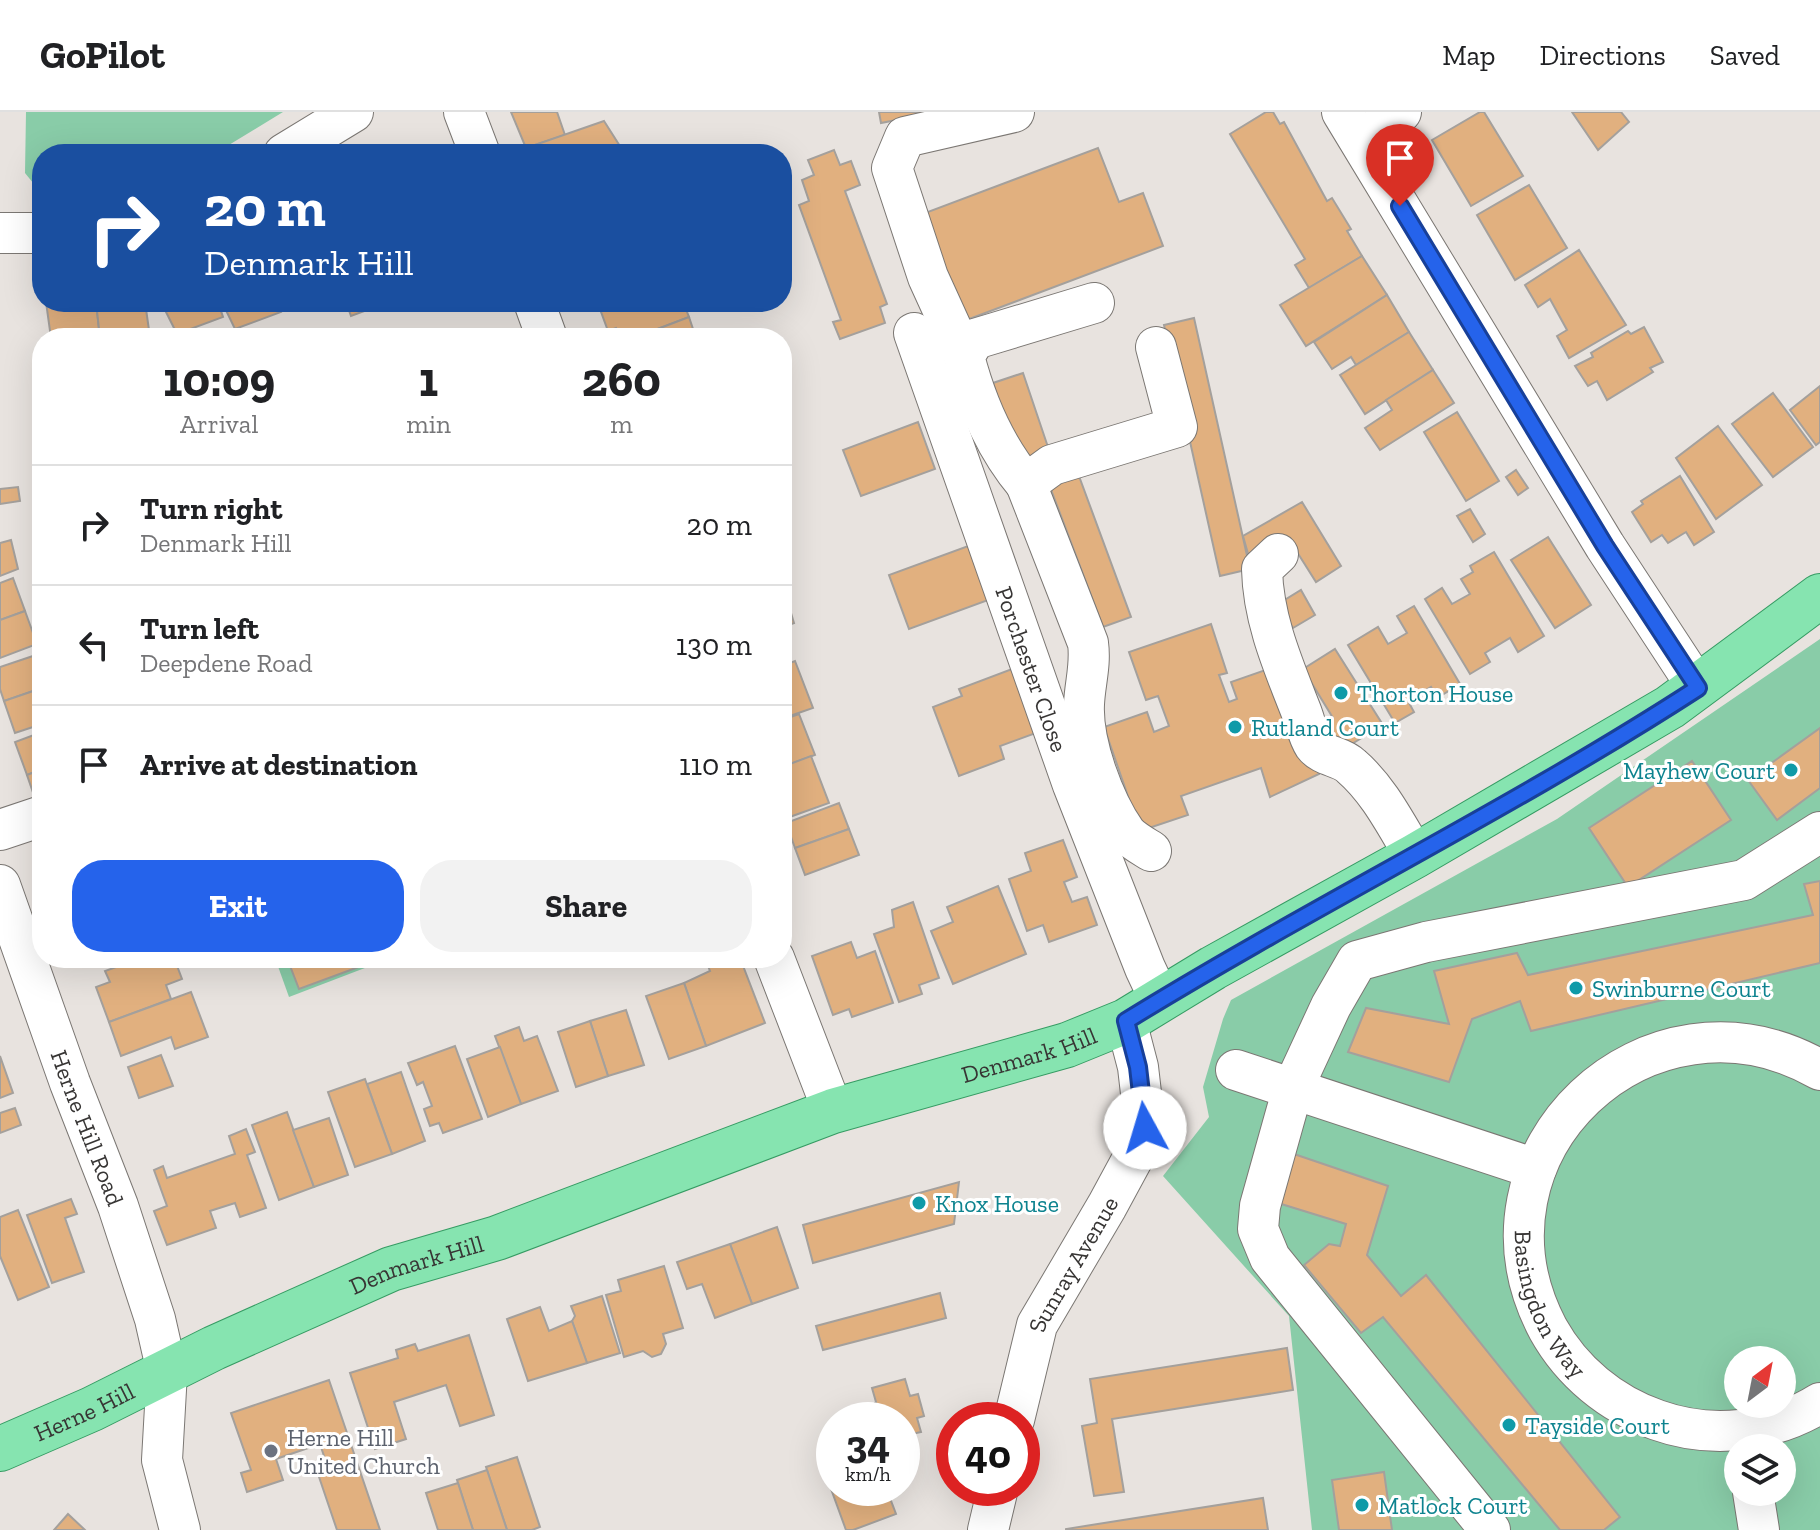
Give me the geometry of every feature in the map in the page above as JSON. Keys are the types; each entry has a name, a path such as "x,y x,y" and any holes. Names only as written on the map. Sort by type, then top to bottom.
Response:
{"main road":[{"name":"Denmark Hill","path":"167,1372 391,1269 497,1238 833,1111 1067,1045 1143,1010 1415,856 1698,688 1820,596"},
{"name":"Herne Hill","path":"0,1449 167,1372"}],"street":[{"path":"300,144 353,112"},
{"path":"464,112 476,144"},
{"path":"1014,112 905,137 892,168 928,277 964,356 974,396 1008,462 1026,484 1088,643 1091,663 1084,704 1085,721 1104,792 1128,835 1151,851"},
{"path":"1401,112 1351,126 1605,546 1698,688"},
{"path":"0,233 32,233"},
{"path":"964,356 975,339 1094,303"},
{"name":"Porchester Close","path":"914,333 1073,785 1145,968 1143,1010"},
{"path":"1026,484 1052,465 1177,427 1156,347"},
{"path":"1278,554 1262,569 1262,598 1280,656 1315,746 1328,755 1348,762 1360,774 1380,798 1415,856"},
{"path":"0,830 32,819"},
{"path":"1490,1530 1270,1258 1258,1229 1260,1206 1293,1088 1331,1006 1357,961 1426,942 1744,880 1820,832"},
{"name":"Herne Hill Road","path":"0,885 70,1083 127,1231 155,1319 167,1372 162,1460 180,1530"},
{"path":"778,968 833,1111"},
{"name":"Sunray Avenue","path":"1018,1402 1037,1325 1140,1145 1145,1128 1138,1067 1143,1010"},
{"name":"Basingdon Way","path":"1724,1434 1672,1425 1638,1413 1606,1395 1579,1371 1564,1352 1539,1311 1528,1276 1524,1240 1527,1204 1536,1169 1549,1139 1590,1089 1616,1070 1646,1056 1676,1046 1709,1042 1741,1043 1773,1049 1820,1070"},
{"path":"1236,1070 1536,1169"},
{"name":"Basingdon Way","path":"1754,1434 1820,1403"},
{"path":"988,1530 994,1506"},
{"path":"1755,1506 1759,1530"}],"green space":[{"path":"26,112 283,112 230,144 32,144 32,182 25,173"},
{"path":"1820,639 1820,1530 1312,1530 1289,1316 1163,1176 1209,1117 1203,1087 1231,1000 1557,819"},
{"path":"279,968 365,968 289,997"}],"building":[{"path":"511,112 557,112 565,135 538,144 524,144"},
{"path":"879,112 937,112 881,123"},
{"path":"1266,112 1273,112 1280,124 1284,122 1327,201 1332,198 1351,229 1347,231 1362,256 1309,288 1295,265 1305,259 1230,134"},
{"path":"1484,112 1523,176 1471,206 1432,140"},
{"path":"1572,112 1621,112 1629,122 1598,150"},
{"path":"604,121 619,144 538,144"},
{"path":"1098,148 1119,202 1143,193 1163,246 956,324 925,213"},
{"path":"834,150 840,165 851,161 860,185 845,191 887,304 880,307 885,323 840,339 833,322 841,320 799,205 809,201 802,180 814,175 808,160"},
{"path":"1529,185 1567,248 1515,280 1477,215"},
{"path":"1579,250 1626,325 1569,358 1557,336 1567,330 1550,299 1538,307 1525,285"},
{"path":"1362,256 1387,295 1306,346 1280,305"},
{"path":"1387,295 1409,332 1356,365 1351,357 1332,369 1314,342"},
{"path":"47,312 97,312 99,328 50,328"},
{"path":"97,312 146,312 149,328 99,328"},
{"path":"166,312 221,312 223,317 193,328 174,328"},
{"path":"227,312 281,312 238,328 235,328"},
{"path":"601,312 687,312 689,317 660,328 607,328"},
{"path":"689,317 693,328 660,328"},
{"path":"1194,318 1250,569 1220,576 1164,325"},
{"path":"1644,327 1663,362 1650,368 1653,372 1607,400 1597,381 1588,386 1575,366 1593,357 1591,353 1628,331 1631,334"},
{"path":"1409,332 1433,370 1365,414 1340,375"},
{"path":"1433,370 1454,403 1380,450 1365,428 1392,410 1386,400"},
{"path":"1023,373 1050,453 1020,463 993,383"},
{"path":"1820,386 1820,442 1816,445 1790,410"},
{"path":"1773,393 1813,447 1773,477 1732,424"},
{"path":"1457,412 1499,481 1466,501 1424,432"},
{"path":"918,422 935,469 861,496 843,450"},
{"path":"1718,426 1762,485 1716,519 1676,458"},
{"path":"1076,468 1131,617 1103,627 1047,479"},
{"path":"1516,470 1528,488 1518,495 1506,477"},
{"path":"1680,476 1714,532 1694,545 1686,532 1668,543 1662,535 1651,542 1632,512 1643,504 1641,501"},
{"path":"18,487 20,501 0,504 0,489"},
{"path":"1302,502 1341,566 1316,582 1292,544 1252,568 1243,536"},
{"path":"1470,509 1485,534 1473,542 1457,516"},
{"path":"1548,537 1591,605 1555,628 1511,560"},
{"path":"11,540 18,569 0,576 0,543"},
{"path":"971,545 991,599 909,629 889,575"},
{"path":"1494,552 1544,636 1518,652 1510,638 1485,653 1490,662 1470,674 1425,599 1442,588 1452,604 1470,594 1461,579 1473,572 1470,566"},
{"path":"13,578 25,611 0,620 0,583"},
{"path":"1301,590 1315,615 1293,628 1278,604"},
{"path":"1414,606 1460,684 1437,698 1431,687 1408,701 1414,712 1395,723 1348,645 1378,627 1388,644 1407,633 1397,616"},
{"path":"25,611 32,630 32,646 0,658 0,620"},
{"name":"Rutland Court","path":"1211,624 1227,673 1219,675 1229,702 1237,699 1231,682 1280,665 1319,774 1270,797 1261,768 1181,796 1188,815 1140,831 1104,727 1147,712 1154,732 1169,726 1158,696 1146,700 1129,652"},
{"name":"Thorton House","path":"1335,649 1383,725 1337,753 1320,726 1333,718 1303,669"},
{"path":"32,656 32,691 4,701 0,689 0,667"},
{"path":"795,661 813,708 792,715 792,662"},
{"path":"1012,669 1036,733 1000,746 1004,759 959,776 933,707 962,696 959,689"},
{"path":"32,691 32,727 15,733 4,701"},
{"path":"799,714 815,755 792,763 792,716"},
{"name":"Mayhew Court","path":"1820,728 1820,788 1777,820 1748,780"},
{"path":"32,736 32,773 27,775 15,742"},
{"path":"811,756 829,803 792,816 792,763"},
{"path":"1692,761 1731,820 1628,887 1589,828"},
{"path":"32,773 32,790 27,775"},
{"path":"839,803 849,829 795,848 792,821"},
{"path":"849,829 859,855 805,875 795,848"},
{"path":"1063,840 1077,877 1064,882 1072,902 1087,897 1097,925 1049,942 1043,925 1027,931 1009,879 1031,871 1025,853"},
{"name":"Swinburne Court","path":"1820,881 1820,963 1531,1031 1520,1001 1472,1019 1449,1082 1348,1052 1366,1008 1449,1024 1434,971 1517,953 1528,975 1813,915 1804,884"},
{"path":"998,886 1026,954 953,984 931,931 953,922 947,907"},
{"path":"913,902 939,978 919,985 922,994 899,1002 874,934 894,927 892,910"},
{"path":"851,942 857,958 875,951 893,1003 852,1017 849,1009 833,1015 812,956"},
{"path":"113,968 178,968 182,979 166,985 171,999 109,1022 96,987 110,982 105,971"},
{"path":"291,968 356,968 299,989"},
{"path":"709,968 744,968 765,1023 706,1046 684,983 710,971"},
{"path":"684,983 706,1046 669,1059 646,996"},
{"path":"191,992 208,1037 175,1049 171,1037 121,1056 109,1022"},
{"path":"626,1010 644,1065 608,1076 590,1021"},
{"path":"590,1021 608,1076 576,1087 558,1032"},
{"path":"519,1027 524,1041 537,1036 558,1091 521,1104 495,1036"},
{"path":"455,1046 482,1119 443,1133 439,1123 430,1126 424,1109 432,1106 423,1082 417,1085 408,1063"},
{"path":"500,1047 521,1104 488,1117 467,1059"},
{"path":"161,1055 173,1086 139,1098 128,1067"},
{"path":"0,1056 13,1093 0,1098"},
{"path":"401,1072 425,1141 392,1154 367,1084"},
{"path":"365,1079 392,1154 355,1167 328,1092"},
{"path":"15,1108 21,1125 0,1133 0,1113"},
{"path":"287,1112 314,1187 279,1200 252,1125"},
{"path":"329,1118 348,1175 314,1187 293,1130"},
{"path":"246,1129 255,1152 247,1155 266,1208 240,1217 235,1203 210,1211 216,1228 167,1245 154,1211 167,1206 154,1170 163,1166 167,1178 235,1154 229,1136"},
{"name":"Tayside Court","path":"1294,1154 1388,1186 1367,1255 1401,1296 1426,1275 1620,1517 1604,1530 1560,1530 1383,1317 1361,1333 1304,1265 1329,1244 1340,1246 1346,1224 1278,1203"},
{"name":"Knox House","path":"959,1182 954,1224 813,1263 803,1225"},
{"path":"71,1199 77,1214 65,1218 84,1272 52,1283 27,1215"},
{"path":"18,1210 49,1287 18,1300 0,1256 0,1217"},
{"path":"777,1227 798,1288 752,1304 730,1244"},
{"path":"730,1244 752,1304 715,1318 702,1284 687,1289 677,1262"},
{"path":"664,1266 683,1328 663,1334 666,1344 661,1354 652,1357 643,1351 624,1357 606,1295 621,1291 618,1280"},
{"path":"940,1293 946,1318 823,1350 816,1326"},
{"path":"602,1296 620,1353 587,1363 572,1321 575,1316 571,1306"},
{"path":"540,1307 549,1331 572,1321 587,1363 528,1381 507,1319"},
{"path":"469,1335 494,1415 460,1426 446,1385 394,1402 406,1439 375,1449 350,1373 398,1358 396,1350 415,1344 418,1351"},
{"path":"1287,1348 1293,1390 1112,1419 1124,1492 1094,1496 1082,1426 1097,1423 1090,1379"},
{"path":"905,1379 910,1396 918,1394 924,1416 920,1417 920,1402 876,1402 872,1388"},
{"name":"Herne Hill United Church","path":"329,1380 380,1530 337,1530 317,1471 328,1468 320,1444 276,1459 283,1480 247,1492 241,1473 251,1470 231,1413"},
{"path":"517,1457 540,1527 532,1530 507,1530 486,1467"},
{"path":"487,1470 507,1530 473,1530 457,1480"},
{"name":"Matlock Court","path":"1384,1472 1392,1530 1339,1530 1332,1480"},
{"path":"458,1483 473,1530 438,1530 426,1493"},
{"path":"1263,1498 1268,1530 1066,1530 1066,1529"},
{"path":"837,1506 893,1506 896,1514 846,1530"},
{"path":"68,1514 85,1530 54,1530"}],"place":[{"name":"Thorton House","path":"1341,693"},
{"name":"Rutland Court","path":"1235,727"},
{"name":"Mayhew Court","path":"1791,770"},
{"name":"Swinburne Court","path":"1576,988"},
{"name":"Knox House","path":"919,1203"},
{"name":"Tayside Court","path":"1509,1425"},
{"name":"Herne Hill United Church","path":"271,1451"},
{"name":"Matlock Court","path":"1362,1505"}],"route":[{"path":"1145,1128 1138,1067 1126,1021 1188,982 1415,856 1698,688 1605,546 1400,206"}]}
